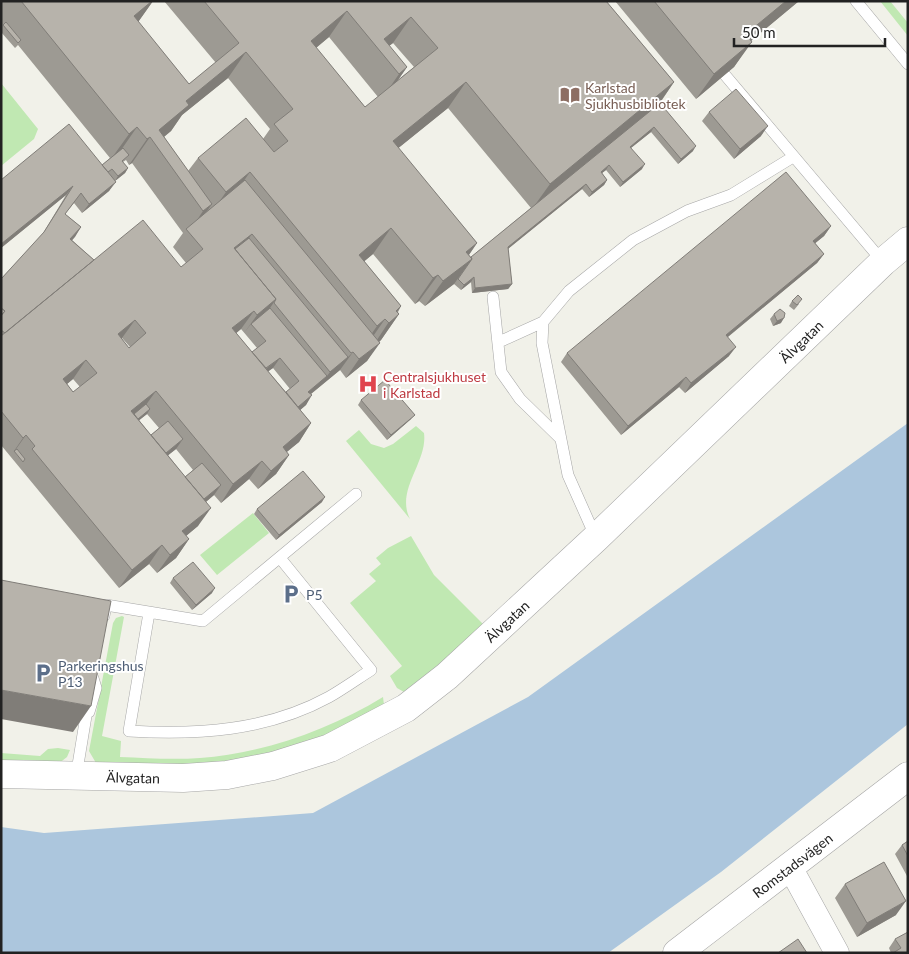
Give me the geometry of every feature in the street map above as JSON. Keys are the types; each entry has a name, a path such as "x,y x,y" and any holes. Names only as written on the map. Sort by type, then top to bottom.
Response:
{"street":[{"name":"Älvgatan","path":"1,774 183,778 227,774 273,766 330,748 406,708 446,676 596,538 883,262 908,241"},
{"name":"Romstadsvägen","path":"677,953 908,776"},
{"path":"790,867 837,953"}],"lane":[{"path":"856,1 908,64"},
{"path":"725,75 883,262"},
{"path":"499,342 543,322 569,291 633,240 687,211 731,195 793,157"},
{"path":"493,297 501,372 520,399 561,439"},
{"path":"543,322 542,343 568,475 596,538"},
{"path":"101,632 106,605 203,621 356,494"},
{"path":"149,613 129,731 179,734 239,728 301,710 330,697 370,670 280,558"},
{"path":"76,777 86,716 84,706 94,673"}],"green space":[{"path":"880,1 890,1 908,23 908,36"},
{"path":"1,83 38,129 34,139 1,166"},
{"path":"416,426 424,433 424,444 406,497 406,508 410,519 346,441 359,430 371,444 384,448 393,444"},
{"path":"253,513 269,533 217,575 200,555"},
{"path":"411,536 434,575 484,625 438,668 404,692 397,688 390,676 402,666 350,603 376,581 369,574 381,564 376,558 388,548"},
{"path":"124,617 102,736 121,741 120,757 190,759 248,751 295,738 341,720 383,697 384,705 331,734 295,747 246,759 193,766 96,763 89,751 113,623 116,618"},
{"path":"48,749 70,750 67,757 58,764 1,762 1,753 40,756"}],"water":[{"path":"908,423 908,724 721,872 608,953 1,953 1,827 44,833 313,813 528,697"}],"building":[{"path":"21,1 152,1 134,16 189,84 239,43 204,1 606,1 674,82 550,184 466,82 393,141 477,243 466,252 472,259 443,281 438,275 433,278 391,228 359,255 401,306 396,311 399,314 389,323 385,319 377,326 250,172 226,192 198,158 246,118 274,152 288,141 274,124 293,109 246,52 186,101 189,105 159,130 212,204 203,211 150,137 147,139 137,127 129,134","holes":["347,11 399,74 407,67 384,39 411,17 438,48 365,107 311,41"]},
{"path":"654,1 786,1 746,34 752,42 714,74"},
{"path":"6,22 21,40 18,43 3,25"},
{"path":"736,89 768,126 740,149 709,112"},
{"path":"660,103 696,146 681,159 654,127 630,147 645,164 623,182 609,165 601,172 607,180 592,192 586,184 508,247 512,284 475,288 474,277 464,285 458,279 472,259 471,257"},
{"path":"69,124 116,182 89,204 81,193 65,214 81,227 70,239 94,260 5,333 1,330 1,316 5,311 1,308 1,279 44,232 73,186 1,244 1,180"},
{"path":"123,148 129,155 122,161 128,168 118,176 112,169 108,172 102,165"},
{"path":"786,172 831,226 813,241 824,254 726,335 736,347 691,383 686,377 628,426 567,353"},
{"path":"245,180 380,343 359,359 353,352 351,353 252,234 234,248 276,299 257,315 254,311 232,328 311,423 283,447 289,455 271,471 262,461 233,484 156,391 131,411 211,508 182,531 189,539 170,555 162,545 132,570 32,449 35,446 26,435 23,438 1,411 1,336 143,220 181,267 203,249 186,229","holes":["135,320 146,333 129,348 118,334","86,360 97,373 73,392 63,379"]},
{"path":"249,238 348,357 330,372 274,303 276,299 235,249"},
{"path":"798,295 802,299 797,305 792,301"},
{"path":"270,308 327,376 308,392 312,395 298,407 286,392 299,381 280,358 266,368 252,352 266,341 251,324"},
{"path":"780,309 785,313 784,318 777,321 774,314"},
{"path":"385,380 415,415 391,435 361,400"},
{"path":"146,404 150,409 138,419 134,414"},
{"path":"168,421 183,439 166,453 151,435"},
{"path":"17,449 25,459 23,462 14,451"},
{"path":"202,463 221,485 204,499 185,477"},
{"path":"303,471 325,497 279,535 257,509"},
{"path":"193,562 215,588 196,605 173,578"},
{"name":"Parkeringshus P13","path":"1,580 111,601 91,706 1,690"},
{"path":"908,841 908,856 902,845"},
{"path":"884,862 906,901 867,923 845,884"},
{"path":"908,932 908,953 893,953 901,948 895,939"},
{"path":"798,939 807,953 778,953"}],"place":[{"name":"Karlstad Sjukhusbibliotek","path":"570,95"},
{"name":"Centralsjukhuset i Karlstad","path":"368,384"},
{"name":"P5","path":"291,594"},
{"name":"Parkeringshus P13","path":"43,673"}]}
